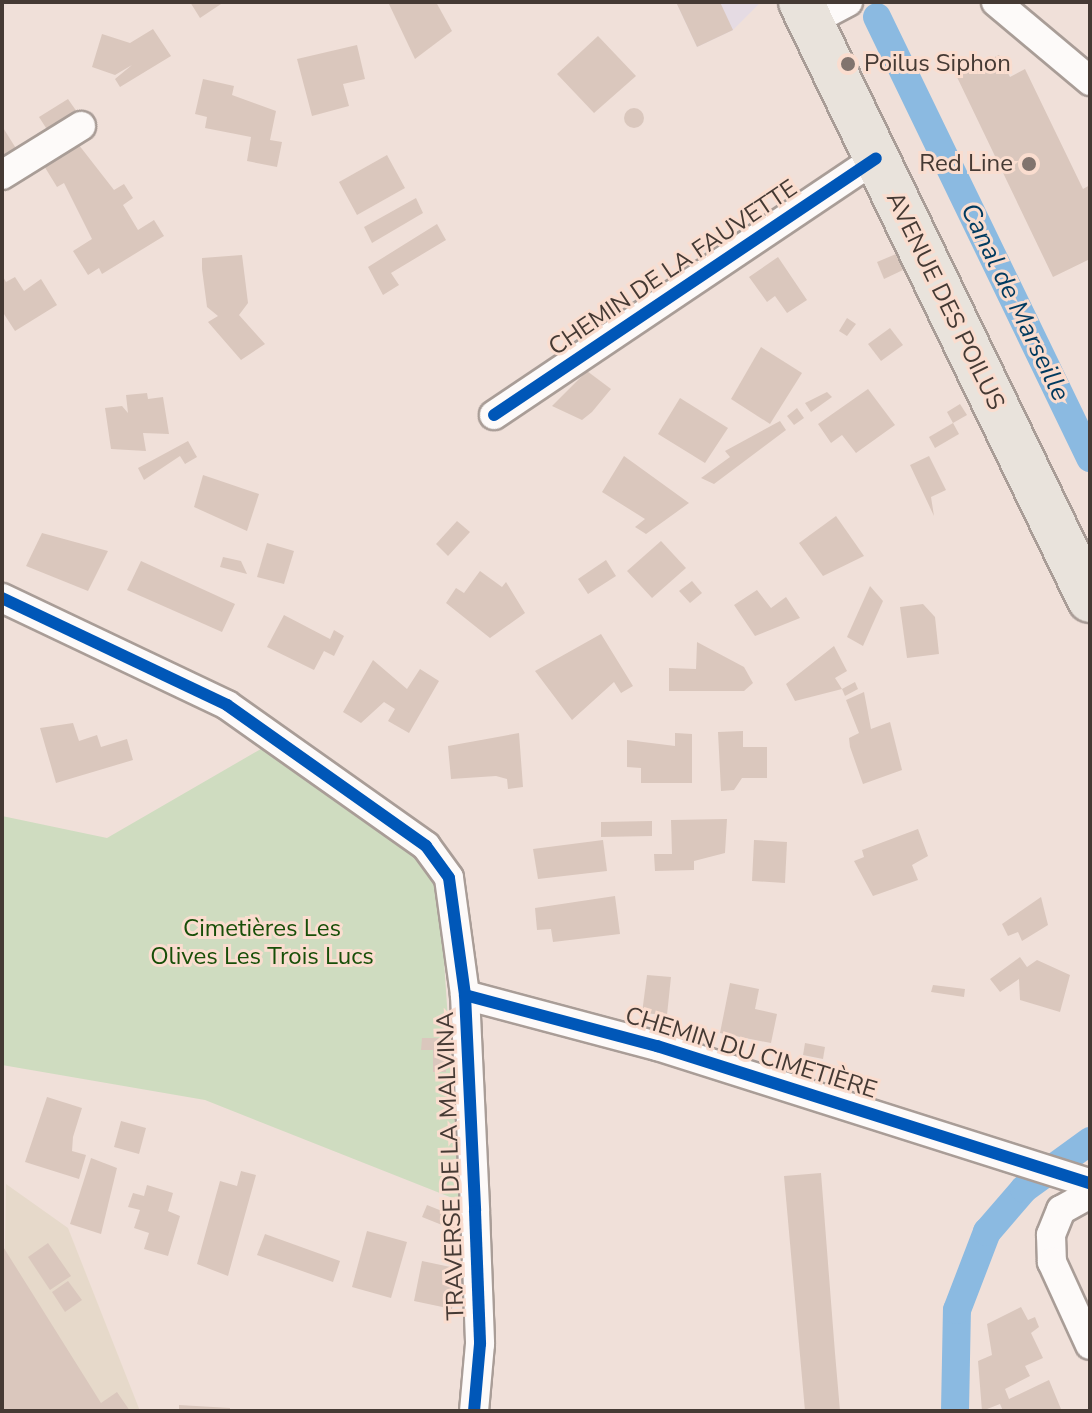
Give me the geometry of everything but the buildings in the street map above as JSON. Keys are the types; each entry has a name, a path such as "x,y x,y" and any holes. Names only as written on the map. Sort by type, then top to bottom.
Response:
{"main road":[{"name":"AVENUE DES POILUS","path":"806,12 1090,600"}],"street":[{"path":"806,12 848,2"},
{"path":"996,2 1090,81"},
{"path":"2,175 81,126"},
{"name":"CHEMIN DE LA FAUVETTE","path":"494,415 876,158"},
{"name":"TRAVERSE DE LA MALVINA","path":"2,598 227,705 426,846 449,878 465,995 480,1344 474,1411"},
{"name":"CHEMIN DU CIMETIÈRE","path":"465,995 657,1046 1021,1162 1083,1185"},
{"path":"1083,1185 1061,1210 1051,1235 1052,1262 1090,1345"}],"shaded area":[{"path":"676,2 761,2 733,30 697,47"},
{"path":"6,1184 68,1228 140,1411 2,1411"}],"green space":[{"name":"Cimetières Les Olives Les Trois Lucs","path":"266,746 419,848 439,885 460,1201 205,1100 2,1065 2,816 107,838"}],"waterway":[{"name":"Canal de Marseille","path":"877,17 1090,458"},
{"name":"Canal de Marseille","path":"955,1411 957,1310 987,1232 1024,1189 1090,1141"}],"cycle path":[{"path":"494,415 876,158"},
{"path":"2,598 227,705 426,846 449,878 465,995 480,1344 474,1411"},
{"path":"465,995 657,1046 1090,1183"}],"place":[{"name":"Poilus Siphon","path":"848,64"},
{"name":"Red Line","path":"1029,164"}]}
